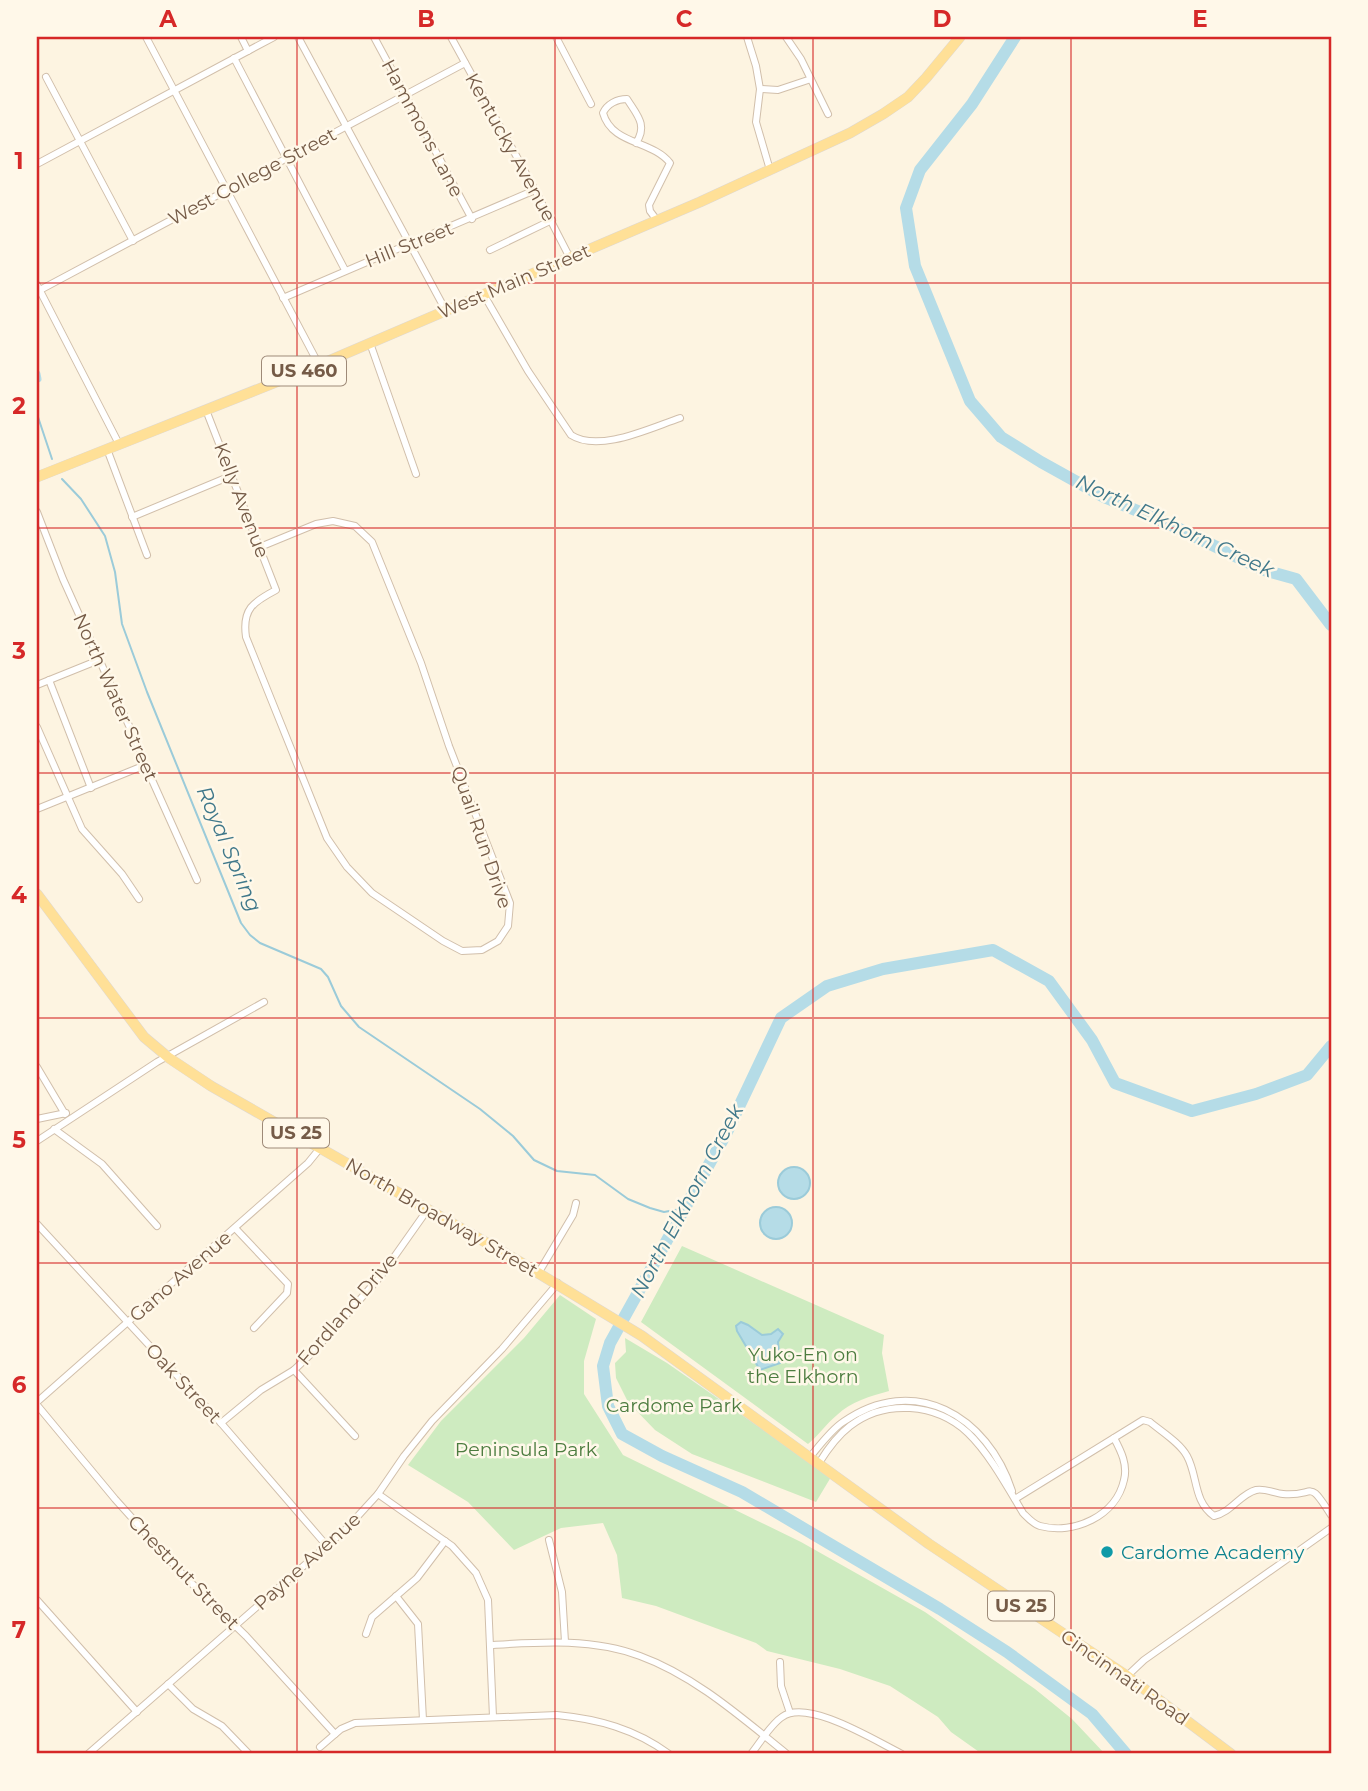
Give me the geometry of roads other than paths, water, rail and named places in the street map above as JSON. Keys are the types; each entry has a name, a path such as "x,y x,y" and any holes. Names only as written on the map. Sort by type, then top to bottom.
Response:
{"main road":[{"name":"West Main Street","path":"37,477 319,365 570,258 850,133 891,109 919,86 960,37"},
{"name":"North Broadway Street","path":"37,894 137,1029 167,1057 211,1086 558,1283 642,1336 815,1460"},
{"name":"Cincinnati Road","path":"815,1460 929,1544 1127,1676 1231,1754"}],"street":[{"path":"146,37 319,365"},
{"path":"241,37 248,51"},
{"path":"37,164 274,37"},
{"path":"298,37 446,311"},
{"name":"Hammons Lane","path":"374,37 472,219"},
{"name":"Kentucky Avenue","path":"451,37 570,258"},
{"path":"556,37 591,104"},
{"path":"747,37 760,89 756,122 770,170"},
{"path":"786,37 828,114"},
{"path":"234,58 345,270"},
{"name":"West College Street","path":"38,288 133,241 227,188 465,63"},
{"path":"47,77 133,241"},
{"path":"760,89 778,90 811,79"},
{"path":"636,143 642,134 642,127 627,99 619,99 605,108 605,121 618,134 636,143 665,156 670,163 649,205 656,219"},
{"name":"Hill Street","path":"283,298 535,190"},
{"path":"490,250 551,220"},
{"path":"38,288 119,444"},
{"path":"484,295 528,371 571,435 578,440 589,443 605,442 680,418"},
{"path":"370,343 416,474"},
{"name":"Kelly Avenue","path":"206,410 276,590"},
{"path":"107,449 146,555"},
{"path":"132,517 233,475"},
{"name":"North Water Street","path":"37,512 144,759 143,766 148,771 197,880"},
{"name":"Quail Run Drive","path":"260,547 316,524 332,521 355,526 372,542 421,663 449,746 510,903 508,926 491,946 482,950 462,951 391,907 372,893 347,867 327,838 246,637 248,612 259,599 276,590"},
{"path":"37,685 99,660"},
{"path":"50,680 91,788"},
{"path":"37,727 82,829 139,899"},
{"path":"37,809 143,766"},
{"path":"37,1141 167,1057 264,1002"},
{"path":"37,1068 65,1114"},
{"path":"37,1119 79,1113"},
{"path":"54,1129 103,1164 157,1226"},
{"name":"Gano Avenue","path":"37,1403 308,1163 321,1147"},
{"path":"539,1272 573,1215 576,1203"},
{"name":"Fordland Drive","path":"221,1423 261,1390 294,1370 313,1352 380,1278 428,1209"},
{"name":"Oak Street","path":"37,1224 221,1423 327,1546"},
{"path":"235,1228 288,1284 287,1293 254,1328"},
{"name":"Payne Avenue","path":"88,1754 362,1513 432,1421 502,1349 558,1283"},
{"path":"294,1370 355,1436"},
{"path":"815,1460 841,1423 861,1411 894,1400 919,1401 953,1413 971,1425 991,1449 1006,1474 1023,1513 1038,1526 1083,1525 1101,1516 1117,1498 1125,1479 1123,1456 1114,1438"},
{"name":"Chestnut Street","path":"37,1403 184,1577 335,1734"},
{"path":"1015,1499 1143,1420 1150,1422 1185,1452 1195,1472 1197,1493 1208,1512 1214,1516 1229,1511 1256,1489 1284,1494 1309,1489 1316,1492 1331,1515"},
{"path":"378,1494 446,1541 465,1558 476,1573 488,1600 493,1717"},
{"path":"1127,1676 1144,1660 1331,1528"},
{"path":"549,1540 562,1592 565,1642"},
{"path":"366,1634 372,1618 417,1578 446,1541"},
{"path":"396,1596 418,1624 423,1720"},
{"path":"37,1600 137,1712"},
{"path":"491,1644 565,1642 612,1648 640,1656 689,1679 787,1754"},
{"path":"780,1662 780,1686 790,1713"},
{"path":"168,1684 193,1709 222,1726 249,1754"},
{"path":"751,1754 782,1717 790,1713 822,1715 902,1754"},
{"path":"320,1747 335,1734 355,1723 556,1715 582,1717 615,1725 652,1742 669,1754"}],"water":[{"path":"794,1167 805,1172 810,1183 805,1194 794,1199 783,1194 778,1183 783,1172"},
{"path":"776,1207 787,1212 792,1223 787,1234 776,1239 765,1234 760,1223 765,1212"},
{"path":"741,1322 762,1335 771,1334 778,1329 783,1334 778,1342 780,1363 760,1370 737,1331 736,1326"}],"waterway":[{"name":"North Elkhorn Creek","path":"1015,37 972,104 920,170 906,208 915,266 970,401 1001,437 1104,497 1169,524 1264,570 1296,579 1331,625"},
{"path":"37,374 38,379"},
{"name":"Royal Spring","path":"37,414 52,459"},
{"name":"Royal Spring","path":"62,479 81,499 105,536 115,572 122,624 241,923 250,935 260,943 321,969 328,977 341,1006 359,1027 480,1109 513,1136 534,1160 557,1171 595,1175 628,1199 650,1208 664,1212 686,1208"},
{"name":"North Elkhorn Creek","path":"1126,1754 1092,1714 1007,1652 940,1609 742,1492 662,1456 622,1434 608,1406 603,1366 610,1343 727,1132 781,1018 827,986 883,969 993,950 1049,981 1092,1040 1115,1083 1192,1111 1256,1094 1307,1075 1331,1046"}],"place":[{"name":"Cardome Academy","path":"1107,1552"}],"park label":[{"name":"Yuko-En on the Elkhorn","path":"803,1365"},
{"name":"Cardome Park","path":"674,1405"},
{"name":"Peninsula Park","path":"526,1449"}]}
